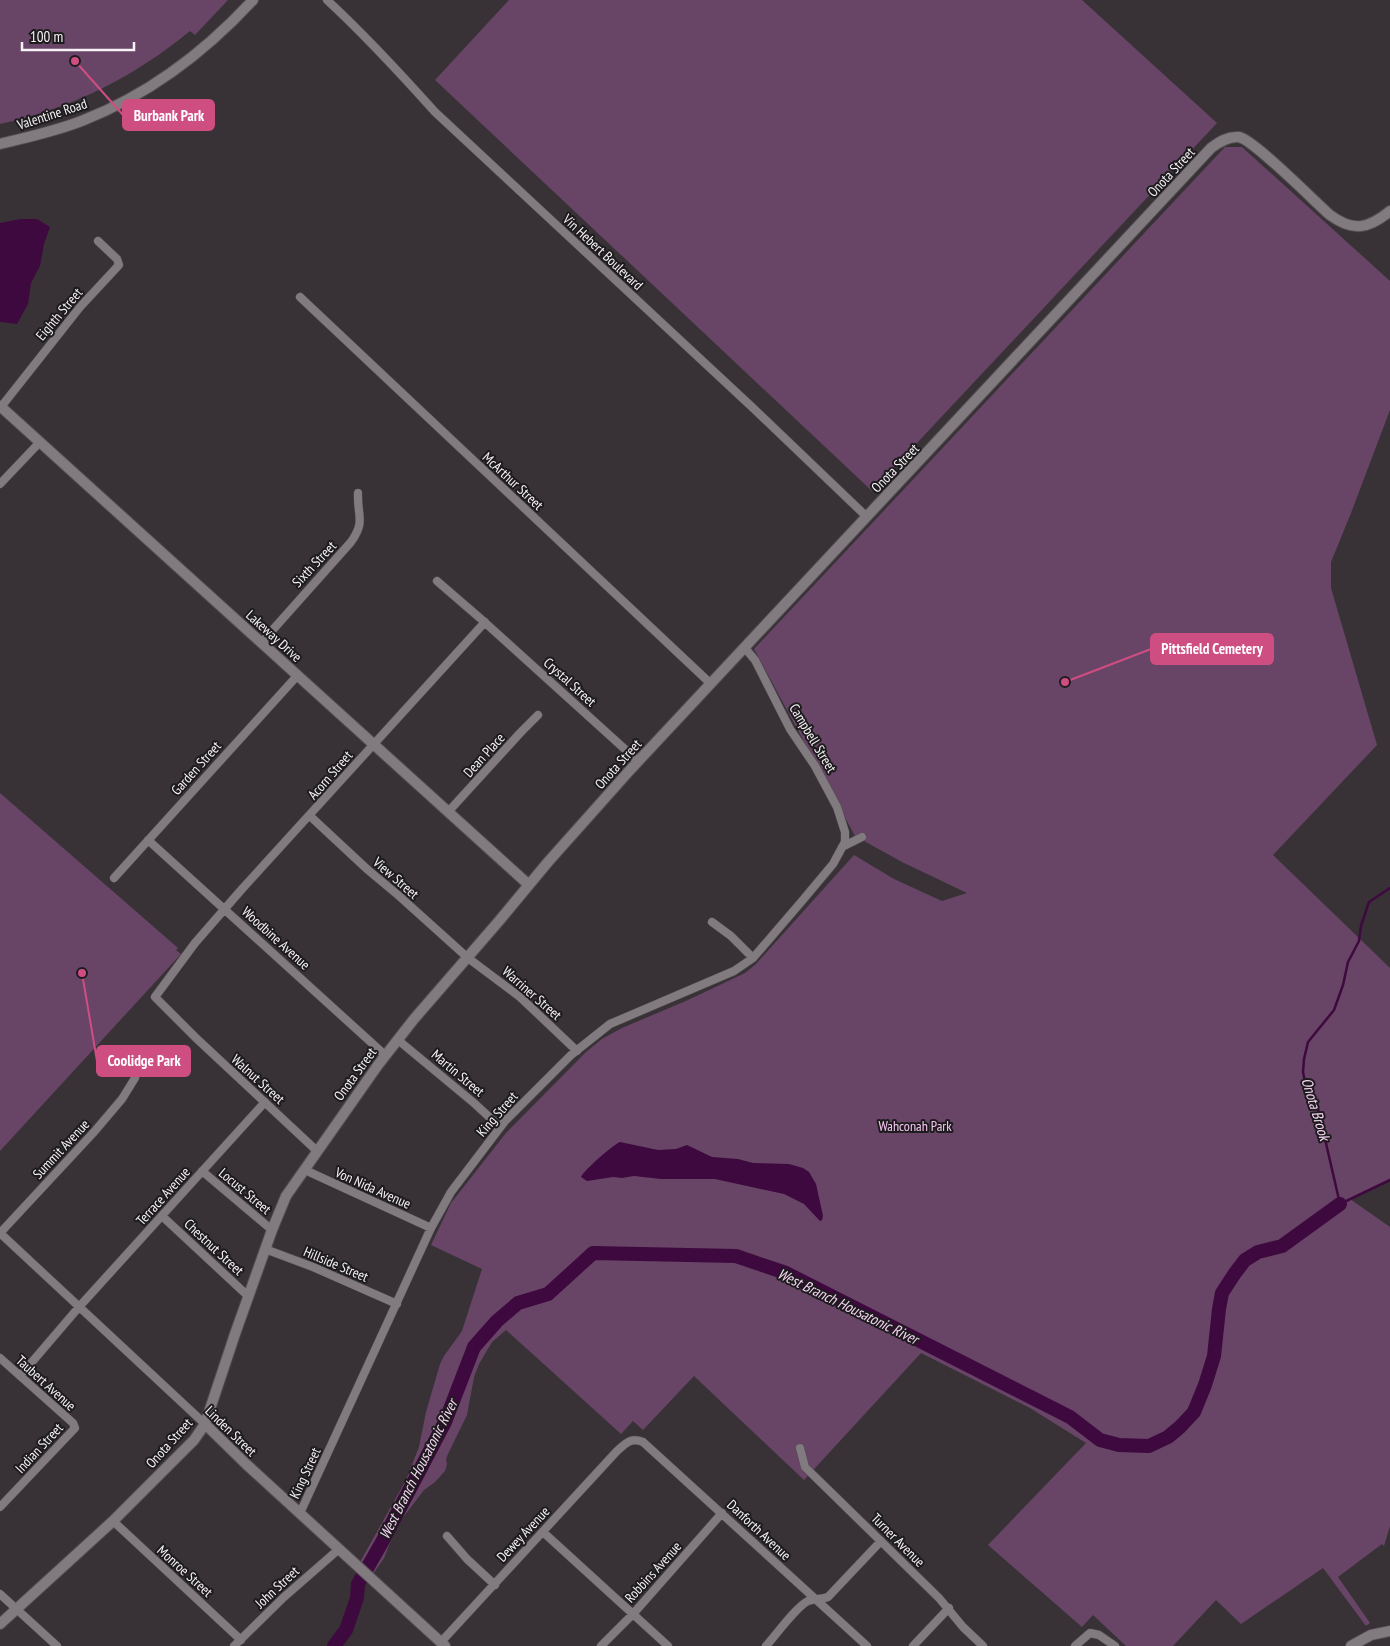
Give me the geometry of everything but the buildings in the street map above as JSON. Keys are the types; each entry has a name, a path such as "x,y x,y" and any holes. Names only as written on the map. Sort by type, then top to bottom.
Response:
{"street":[{"name":"Valentine Road","path":"0,144 45,133 84,120 118,105 160,81 202,51 253,0"},
{"name":"Vin Hebert Boulevard","path":"327,0 394,66 434,112 752,407 867,517"},
{"name":"Onota Street","path":"0,1624 113,1521 194,1440 205,1424 248,1296 286,1196 385,1055 529,885 638,761 1218,142 1233,137 1245,140 1261,151 1330,215 1348,226 1364,226 1390,211"},
{"name":"Eighth Street","path":"0,407 80,307 119,265 117,259 98,241"},
{"name":"McArthur Street","path":"300,298 710,683"},
{"name":"Lakeway Drive","path":"0,407 529,885"},
{"path":"0,484 39,443"},
{"name":"Sixth Street","path":"261,643 357,533 361,518 358,493"},
{"name":"Crystal Street","path":"437,581 638,761"},
{"name":"Acorn Street","path":"194,944 484,622"},
{"name":"Campbell Street","path":"744,647 754,660 790,729 815,766 837,807 845,832 845,842 842,847"},
{"name":"Garden Street","path":"114,878 298,676"},
{"name":"Dean Place","path":"448,812 538,715"},
{"name":"View Street","path":"310,816 468,958"},
{"path":"842,847 862,836"},
{"name":"Woodbine Avenue","path":"148,840 385,1055"},
{"name":"King Street","path":"300,1513 431,1228 451,1192 500,1127 535,1090 577,1051 610,1024 734,971 753,958 833,864 842,847"},
{"path":"712,922 731,936 753,958"},
{"name":"Walnut Street","path":"194,944 155,997 318,1151"},
{"name":"Warriner Street","path":"468,958 520,997 577,1051"},
{"name":"Martin Street","path":"398,1040 500,1127"},
{"name":"Summit Avenue","path":"0,1233 94,1132 122,1099 135,1078"},
{"name":"Terrace Avenue","path":"20,1376 79,1307 265,1102"},
{"name":"Von Nida Avenue","path":"305,1170 431,1228"},
{"name":"Locust Street","path":"202,1171 272,1230"},
{"name":"Chestnut Street","path":"162,1216 248,1296"},
{"name":"Linden Street","path":"0,1233 246,1464 376,1582 441,1645"},
{"name":"Hillside Street","path":"265,1249 313,1267 397,1304"},
{"name":"Taubert Avenue","path":"1,1362 52,1403 75,1428"},
{"name":"Indian Street","path":"0,1506 75,1428"},
{"name":"Danforth Avenue","path":"630,1440 636,1439 644,1442 867,1646"},
{"name":"Dewey Avenue","path":"441,1645 617,1451 630,1440"},
{"name":"Turner Avenue","path":"800,1448 805,1467 949,1608 963,1627 983,1646"},
{"name":"Robbins Avenue","path":"601,1646 633,1614 722,1512"},
{"name":"Monroe Street","path":"113,1521 241,1640"},
{"path":"543,1532 668,1646"},
{"path":"447,1536 467,1559 495,1585"},
{"path":"766,1646 802,1605 814,1599 828,1597 881,1541"},
{"name":"John Street","path":"234,1646 284,1597 339,1549"},
{"path":"0,1594 57,1646"},
{"path":"913,1646 949,1608"},
{"path":"1352,1646 1371,1635 1390,1631"},
{"path":"1075,1646 1090,1634 1099,1635 1115,1646"}],"green space":[{"path":"0,0 228,0 195,35 190,31 169,48 124,77 52,110 0,124"},
{"path":"509,0 1082,0 1217,123 872,491 435,80"},
{"name":"Wahconah Park","path":"1225,147 1242,147 1390,281 1390,410 1331,562 1331,588 1377,745 1273,855 1390,968 1390,1179 1350,1199 1390,1227 1390,1526 1384,1546 1382,1544 1338,1577 1370,1623 1366,1626 1323,1568 1241,1624 1216,1600 1173,1646 1126,1646 1093,1615 1082,1627 988,1545 1086,1443 1030,1408 921,1353 804,1480 694,1376 643,1430 633,1421 621,1434 506,1330 492,1342 479,1364 474,1377 467,1415 446,1459 445,1471 424,1490 401,1520 384,1558 373,1574 360,1562 406,1480 419,1447 426,1412 440,1364 462,1331 482,1269 431,1245 451,1203 506,1133 586,1052 602,1039 622,1028 745,973 756,964 854,855 894,879 942,901 967,893 902,862 855,836 754,649"},
{"path":"0,793 178,948 176,950 181,954 0,1151"}],"shaded area":[{"path":"21,219 37,219 50,227 44,244 40,266 31,283 28,304 17,324 0,322 0,223"},
{"path":"620,1142 658,1150 676,1149 687,1145 712,1157 738,1159 753,1163 789,1164 803,1168 809,1172 816,1184 823,1216 822,1220 820,1221 804,1204 784,1194 715,1179 661,1179 634,1176 587,1181 581,1177 599,1158"}],"waterway":[{"name":"Onota Brook","path":"1390,888 1369,902 1361,926 1359,941 1348,962 1343,985 1334,1010 1308,1042 1303,1072 1305,1082 1316,1100 1340,1204 1390,1180"},
{"name":"West Branch Housatonic River","path":"334,1646 346,1630 357,1598 358,1584 445,1422 474,1347 497,1321 518,1303 548,1294 593,1253 736,1256 786,1273 1070,1417 1100,1440 1119,1445 1149,1446 1168,1437 1194,1412 1214,1356 1222,1293 1245,1260 1258,1252 1282,1246 1340,1204"}],"place":[{"name":"Burbank Park","path":"75,61"},
{"name":"Pittsfield Cemetery","path":"1065,682"},
{"name":"Coolidge Park","path":"82,973"}]}
